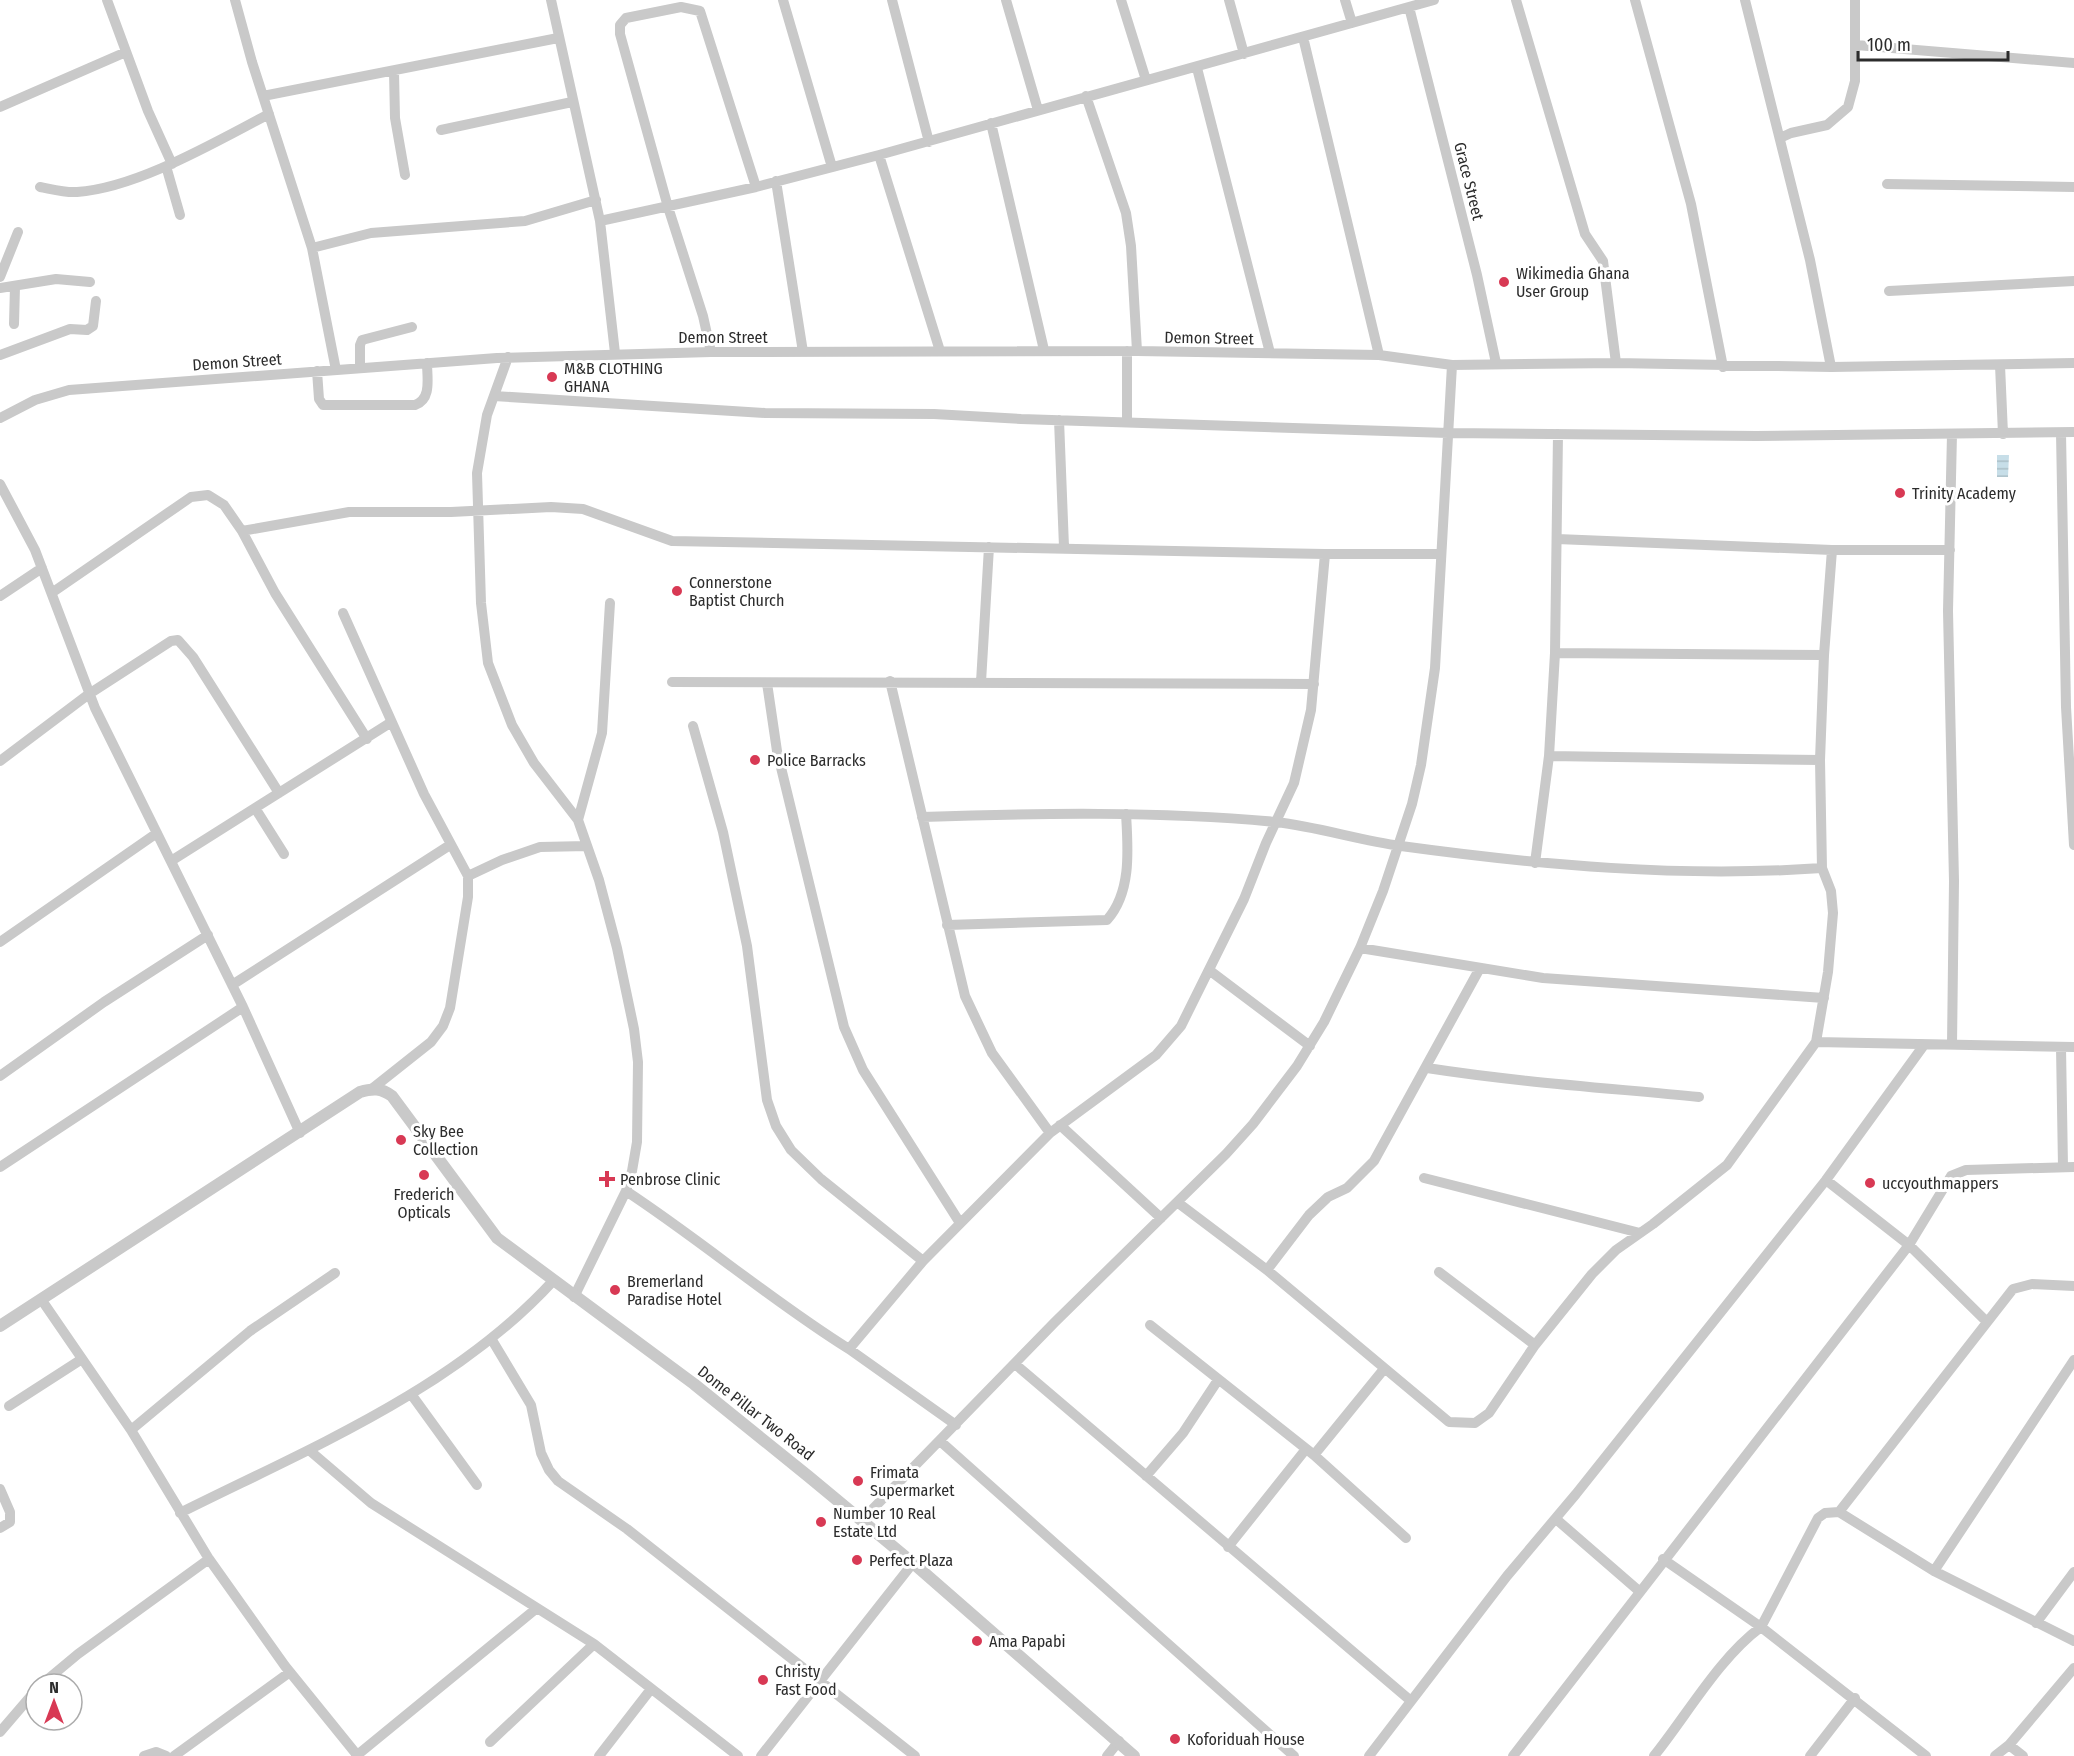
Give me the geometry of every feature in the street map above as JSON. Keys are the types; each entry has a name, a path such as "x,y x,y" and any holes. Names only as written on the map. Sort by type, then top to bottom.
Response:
{"street":[{"path":"107,0 169,165 180,215"},
{"path":"235,0 312,248 336,370"},
{"path":"551,0 600,220 615,353"},
{"path":"783,0 832,167"},
{"path":"892,0 929,142"},
{"path":"1006,0 1038,110"},
{"path":"1121,0 1146,80"},
{"path":"1229,0 1244,54"},
{"path":"1345,0 1352,23"},
{"path":"600,220 756,187 929,142 1434,0"},
{"path":"1516,0 1586,234 1603,261 1616,363"},
{"path":"1635,0 1691,204 1723,367"},
{"path":"1744,0 1810,260 1830,367"},
{"path":"1780,138 1791,133 1827,125 1848,107 1855,81 1855,0"},
{"path":"711,352 703,316 668,207 620,34 620,25 626,18 681,7 700,12 756,187"},
{"name":"Grace Street","path":"1409,7 1478,275 1496,363"},
{"path":"263,96 558,38"},
{"path":"1303,38 1379,356"},
{"path":"1856,45 2074,63"},
{"path":"0,107 126,52"},
{"path":"1197,68 1270,353"},
{"path":"394,72 397,141 405,175"},
{"path":"1086,96 1126,213 1131,246 1132,351 1127,422"},
{"path":"441,130 572,102"},
{"path":"40,187 75,192 117,183 169,165 269,114"},
{"path":"991,123 1044,351"},
{"path":"879,155 940,351"},
{"path":"776,181 803,352"},
{"path":"1887,184 2074,187"},
{"path":"312,248 371,233 525,220 596,200"},
{"path":"0,277 18,232"},
{"path":"0,288 56,279 90,282"},
{"path":"1889,291 2074,281"},
{"path":"14,324 15,286"},
{"path":"0,355 70,329 87,330 93,326 96,301"},
{"path":"360,368 362,340 412,327"},
{"name":"Demon Street","path":"0,418 35,400 69,390 508,357 615,353 1132,351 1379,356 1452,365 1616,363 1723,367 2074,363"},
{"path":"508,357 483,434 477,473 483,629 496,687 512,725 534,763 578,820 599,880 621,967 638,1062 637,1142 626,1191 574,1297"},
{"path":"316,371 319,399 323,405 416,405 423,403 427,396 427,363"},
{"path":"862,1520 1253,1124 1310,1046 1360,948 1412,804 1428,723 1435,668 1452,365"},
{"path":"2000,365 2003,434"},
{"path":"494,396 765,413 934,414 1448,432 1558,434 2074,432"},
{"path":"1059,420 1064,548"},
{"path":"2061,433 2069,598 2074,845"},
{"path":"1535,863 1549,756 1555,653 1558,434"},
{"path":"1952,434 1949,634 1954,881 1952,1045"},
{"path":"0,484 53,592 89,694 243,1007 300,1133"},
{"path":"53,592 177,506 199,494 216,499 242,531 275,593 367,739"},
{"path":"242,531 349,512 451,512 551,507 583,509 672,541 1325,554 1440,554"},
{"path":"1557,539 1832,550 1950,550"},
{"path":"981,682 989,548"},
{"path":"1177,1202 1267,1270 1449,1422 1475,1423 1489,1413 1535,1345 1592,1274 1616,1250 1727,1165 1816,1042 1824,998 1833,913 1831,891 1822,868 1820,760 1824,655 1832,550"},
{"path":"849,1349 923,1261 1050,1133 1169,1042 1181,1026 1278,823 1301,760 1314,684 1325,554"},
{"path":"0,596 42,568"},
{"path":"578,820 602,733 610,603"},
{"path":"0,1326 360,1092 373,1088 431,1042 443,1026 450,1008 468,897 468,876 450,845 390,723 343,613"},
{"path":"0,761 89,694 171,640 178,640 194,657 279,793"},
{"path":"1555,653 1824,655"},
{"path":"890,681 965,996 978,1028 1009,1079 1050,1133"},
{"path":"672,682 1314,684"},
{"path":"767,682 777,750 844,1027 863,1070 960,1223"},
{"path":"171,861 390,723"},
{"path":"693,726 723,832 747,946 767,1100 776,1126 791,1150 821,1179 923,1261"},
{"path":"1549,756 1820,760"},
{"path":"255,808 284,854"},
{"path":"922,817 1071,812 1126,814 1278,823 1398,845 1535,863 1688,873 1822,868"},
{"path":"947,925 1107,920 1114,912 1127,871 1126,814"},
{"path":"0,942 157,833"},
{"path":"232,985 450,845"},
{"path":"468,876 502,860 540,847 587,846"},
{"path":"0,1076 104,1002 208,935"},
{"path":"1360,948 1480,968 1598,983 1824,998"},
{"path":"1267,1270 1308,1215 1328,1197 1347,1188 1374,1161 1480,968"},
{"path":"1209,970 1310,1046"},
{"path":"0,1167 243,1007"},
{"path":"1816,1042 2074,1047"},
{"path":"1369,1756 1507,1575 1556,1519 1826,1180 1924,1044"},
{"path":"1516,1755 1663,1559 1909,1245 1951,1176 1958,1171 2069,1167 2061,1047"},
{"path":"1427,1068 1528,1083 1559,1083 1699,1097"},
{"name":"Dome Pillar Two Road","path":"373,1088 384,1090 392,1096 488,1228 574,1297 694,1384 862,1520 1134,1756"},
{"path":"1060,1125 1161,1218"},
{"path":"1424,1178 1641,1233"},
{"path":"1826,1180 1909,1245 1987,1322"},
{"path":"626,1191 673,1222 800,1318 849,1349 956,1425"},
{"path":"1438,1272 1535,1345"},
{"path":"131,1430 250,1331 335,1273"},
{"path":"180,1513 309,1450 411,1394 492,1340 527,1309 553,1281"},
{"path":"1839,1512 2013,1289 2022,1285 2074,1286"},
{"path":"41,1299 131,1430 209,1559 290,1672 356,1756 537,1608"},
{"path":"1150,1325 1310,1452 1406,1538"},
{"path":"492,1340 531,1405 541,1453 549,1470 558,1481 627,1529 915,1756"},
{"path":"9,1406 82,1359"},
{"path":"1934,1571 2074,1360"},
{"path":"1015,1365 1411,1701"},
{"path":"1228,1547 1384,1369"},
{"path":"1146,1476 1183,1433 1218,1380"},
{"path":"411,1394 477,1485"},
{"path":"940,1441 1294,1756"},
{"path":"309,1450 370,1503 594,1644 738,1756"},
{"path":"0,1489 10,1512 10,1522 0,1528"},
{"path":"1654,1756 1729,1658 1747,1637 1761,1627 1818,1518 1825,1513 1839,1512 1934,1571 2074,1641"},
{"path":"1556,1519 1639,1591"},
{"path":"56,1672 209,1559"},
{"path":"1663,1559 1761,1627 1855,1698 1926,1756"},
{"path":"761,1756 913,1563"},
{"path":"2036,1623 2074,1572"},
{"path":"490,1742 594,1644"},
{"path":"1995,1756 2009,1744 2074,1668"},
{"path":"174,1756 290,1672"},
{"path":"598,1756 651,1689"},
{"path":"1810,1756 1855,1698"},
{"path":"0,1732 24,1704"},
{"path":"1107,1756 1119,1741"},
{"path":"2009,1744 2023,1756"},
{"path":"144,1756 156,1752 166,1756"}],"water":[{"path":"1997,455 2009,455 2008,477 1997,477"}],"place":[{"name":"Wikimedia Ghana User Group","path":"1504,282"},
{"name":"M&B CLOTHING GHANA","path":"552,377"},
{"name":"Trinity Academy","path":"1900,493"},
{"name":"Connerstone Baptist Church","path":"677,591"},
{"name":"Police Barracks","path":"755,760"},
{"name":"Sky Bee Collection","path":"401,1140"},
{"name":"Frederich Opticals","path":"424,1175"},
{"name":"Penbrose Clinic","path":"607,1179"},
{"name":"uccyouthmappers","path":"1870,1183"},
{"name":"Bremerland Paradise Hotel","path":"615,1290"},
{"name":"Frimata Supermarket","path":"858,1481"},
{"name":"Number 10 Real Estate Ltd","path":"821,1522"},
{"name":"Perfect Plaza","path":"857,1560"},
{"name":"Ama Papabi","path":"977,1641"},
{"name":"Christy Fast Food","path":"763,1680"},
{"name":"Koforiduah House","path":"1175,1739"}]}
